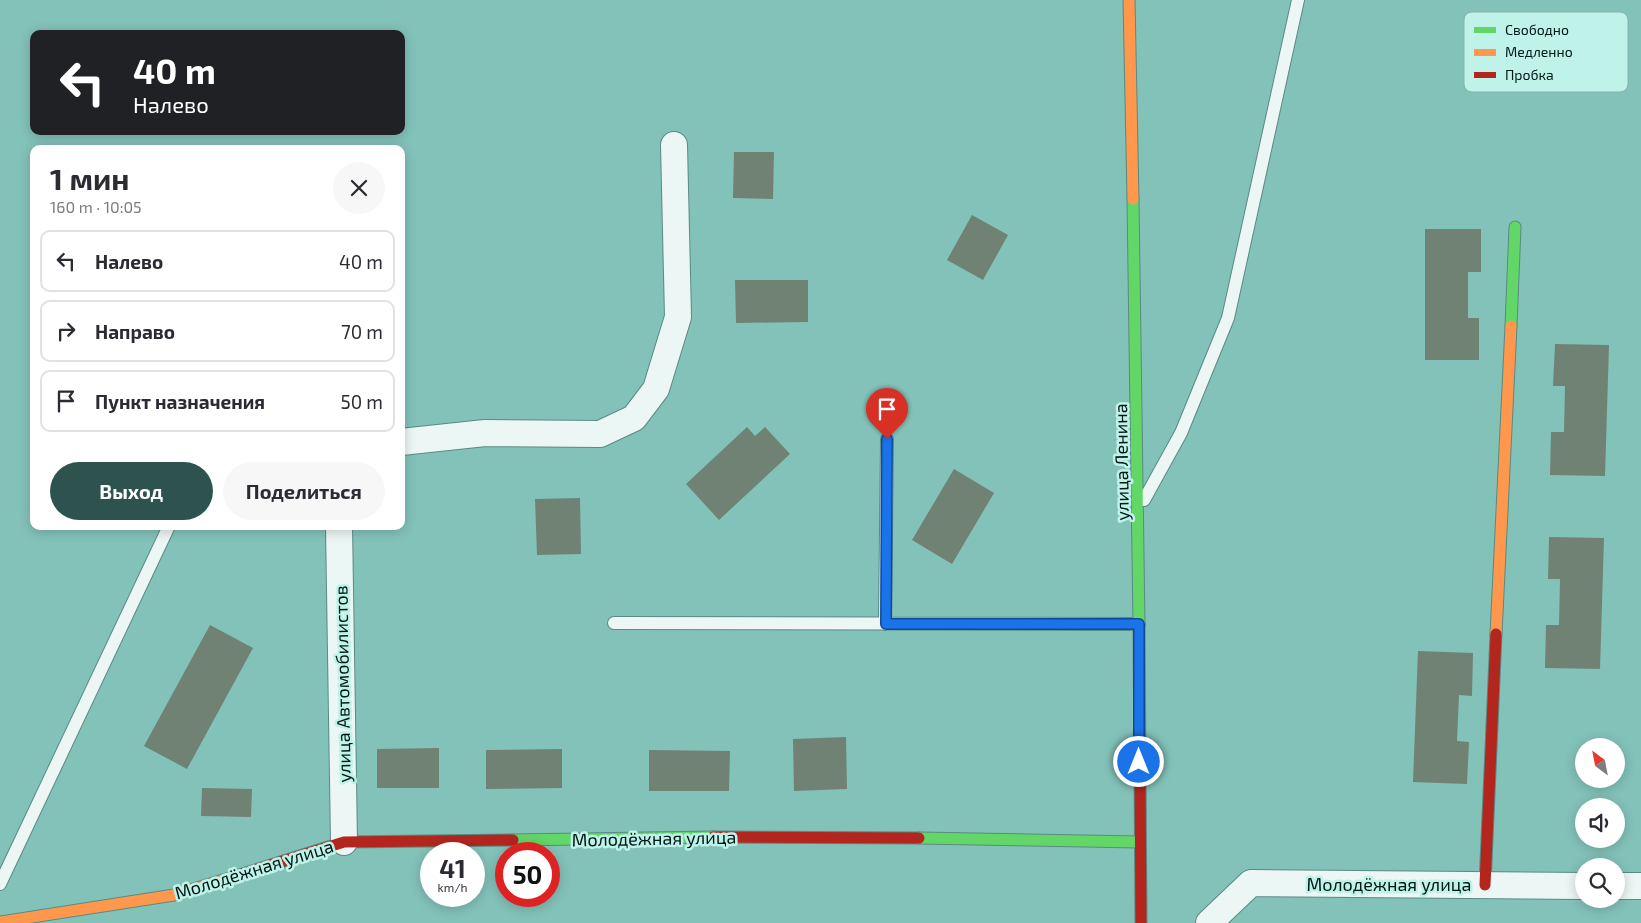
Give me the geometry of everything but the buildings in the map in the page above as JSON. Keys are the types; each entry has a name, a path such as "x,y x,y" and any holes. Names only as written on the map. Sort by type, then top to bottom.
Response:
{"street":[{"name":"улица Ленина","path":"1128,0 1139,508 1140,923"},
{"path":"405,442 484,432 600,434 634,418 656,389 678,317 674,145"},
{"path":"1485,885 1515,227"},
{"name":"улица Автомобилистов","path":"339,530 344,842"},
{"name":"Молодёжная улица","path":"0,922 174,895 344,842 769,836 1139,842"},
{"name":"Молодёжная улица","path":"1209,923 1252,883 1575,886"},
{"path":"1625,886 1641,886"}],"lane":[{"path":"1139,508 1181,433 1228,318 1298,0"},
{"path":"886,624 887,439"},
{"path":"0,884 167,530"},
{"path":"614,623 1139,624"}],"traffic: fast":[{"path":"1133,199 1139,626"},
{"path":"1511,326 1515,227"},
{"path":"513,840 713,837"},
{"path":"919,838 1139,842"}],"traffic: slow":[{"path":"1129,0 1133,199"},
{"path":"1496,634 1511,326"},
{"path":"0,922 174,895 233,877"}],"traffic: jam":[{"path":"1139,626 1141,923"},
{"path":"1485,885 1496,634"},
{"path":"713,837 919,838"},
{"path":"233,877 344,842 513,840"}],"route":[{"path":"887,439 886,624 1139,624 1139,762"}]}
